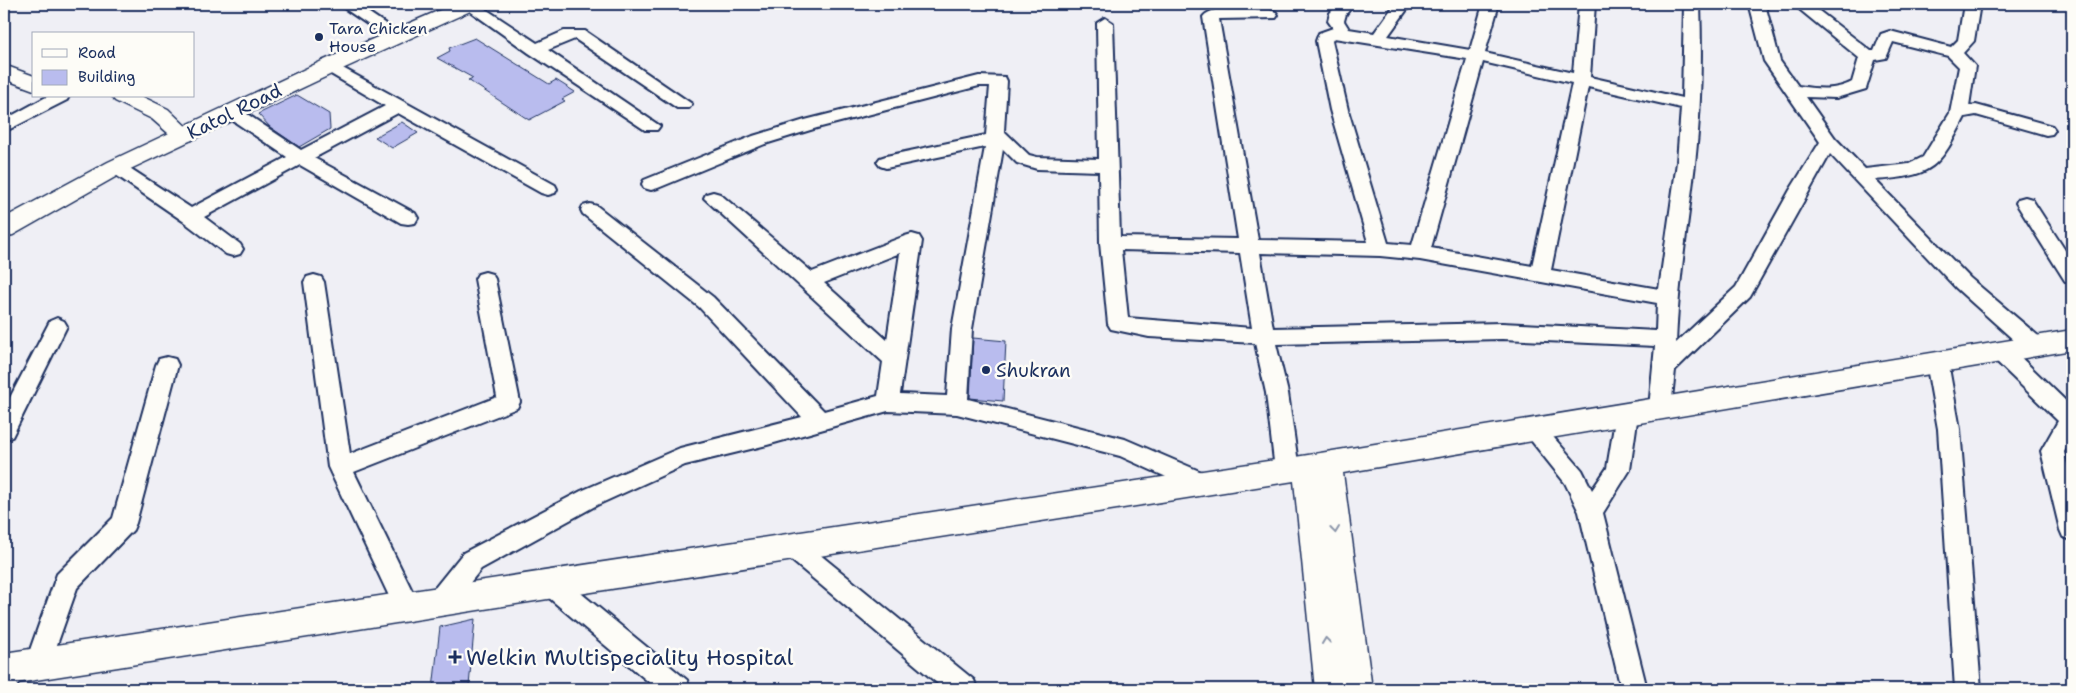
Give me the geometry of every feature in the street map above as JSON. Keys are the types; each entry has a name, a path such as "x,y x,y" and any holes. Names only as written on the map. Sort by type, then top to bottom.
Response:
{"street":[{"path":"346,4 385,28"},
{"name":"Katol Road","path":"4,216 437,4"},
{"path":"469,4 650,126"},
{"name":"Katol Road","path":"4,229 179,131 232,112 469,4"},
{"path":"1344,33 1336,21 1338,14 1346,4"},
{"path":"1378,39 1403,4"},
{"path":"1420,253 1491,4"},
{"path":"1540,275 1581,81 1587,4"},
{"path":"1660,408 1665,367 1668,298 1686,162 1690,105 1692,4"},
{"path":"1757,4 1772,61 1829,142 1962,283 2034,346"},
{"path":"1801,4 1868,56 1880,55 1886,37 1890,36 1954,53 1967,66 1959,113 1939,147 1926,164 1902,171 1859,175"},
{"path":"1954,53 1966,41 1972,4"},
{"path":"1270,15 1221,13 1211,17 1264,336 1277,393 1307,467 1355,689"},
{"path":"1105,23 1110,243 1118,324 1203,334 1264,336 1502,331 1666,340"},
{"path":"1380,249 1339,110 1324,41 1325,36 1331,33 1344,33 1476,56 1690,105"},
{"path":"535,50 570,34 579,34 682,104"},
{"path":"1794,90 1821,95 1851,90 1860,85 1868,56"},
{"path":"330,66 548,189"},
{"path":"4,71 32,83"},
{"path":"651,184 759,140 811,124 979,81 999,81 995,136 962,328 957,405"},
{"path":"4,127 57,98"},
{"path":"127,98 160,114 179,131"},
{"path":"190,216 398,106"},
{"path":"1959,113 1976,110 2046,130"},
{"path":"232,112 300,158 408,218"},
{"path":"995,136 1023,159 1030,161 1082,166 1108,165"},
{"path":"886,162 995,136"},
{"path":"1665,367 1743,292 1799,190 1829,142"},
{"path":"116,167 190,216 234,249"},
{"path":"713,198 809,281 895,360"},
{"path":"2025,203 2072,276"},
{"path":"590,210 706,302 820,421"},
{"path":"809,281 912,241 888,402"},
{"path":"1110,243 1380,249 1420,253 1668,298"},
{"path":"340,468 509,402 485,279"},
{"path":"314,282 340,468 407,607"},
{"path":"4,431 57,326"},
{"path":"5,676 38,664 1307,467 2072,340"},
{"path":"2001,352 2072,420 2052,451 2072,530"},
{"path":"1937,362 1949,429 1959,588 1968,689"},
{"path":"38,664 66,582 124,523 167,365"},
{"path":"439,602 472,561 589,498 680,458 888,402 957,405 1125,448 1203,483"},
{"path":"1591,512 1618,470 1627,414"},
{"path":"1533,429 1574,477 1591,512 1634,689"},
{"path":"1307,467 1332,689"},
{"path":"793,547 954,686"},
{"path":"551,584 677,689"}],"building":[{"path":"475,38 549,84 556,80 575,92 562,99 565,101 529,120 468,80 473,78 437,58 450,51 449,48"},
{"path":"297,95 329,114 330,129 299,147 270,127 258,114"},
{"path":"402,122 418,133 392,148 375,137"},
{"name":"Shukran","path":"973,338 1006,341 1003,401 970,398"},
{"path":"475,619 469,686 453,689 433,689 440,627"}],"place":[{"name":"Tara Chicken House","path":"319,37"},
{"name":"Shukran","path":"986,370"},
{"name":"Welkin Multispeciality Hospital","path":"455,657"}]}
